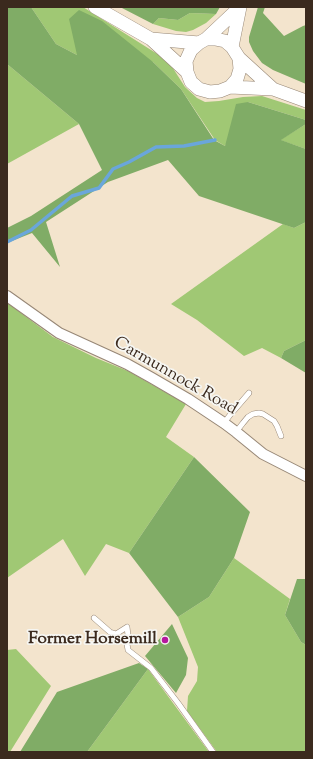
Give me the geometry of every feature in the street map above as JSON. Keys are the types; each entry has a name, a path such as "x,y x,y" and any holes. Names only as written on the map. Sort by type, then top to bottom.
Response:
{"street":[{"path":"95,7 151,39 187,72"},
{"path":"239,8 191,50 186,61 187,72 191,82 199,89 210,92 220,92 230,87 236,79 240,69 239,58"},
{"path":"232,47 239,8"},
{"path":"151,39 202,41 215,39 225,41 232,47 239,58 272,89"},
{"path":"230,87 272,89 306,101"},
{"name":"Carmunnock Road","path":"7,296 59,333 127,364 188,399 236,432 263,454 306,476"}],"lane":[{"path":"224,424 249,393"},
{"path":"236,432 248,417 259,413 274,421 281,436"},
{"path":"94,618 110,632 116,634 127,627 128,650 150,668 178,703 213,752"}],"green space":[{"path":"7,7 31,7 56,44 77,55 69,19 79,10 102,21 153,62 181,89 214,140 225,146 236,104 248,102 306,120 306,124 281,140 306,149 306,222 294,228 199,196 168,160 108,182 46,222 60,267 32,233 7,243 7,228 31,216 102,170 79,124 7,64"},
{"path":"31,7 83,7 169,62 185,87 197,98 205,102 262,96 306,110 306,120 248,102 225,146 215,140 181,89 153,62 77,55 56,44"},
{"path":"120,7 220,7 216,14 190,13 178,20 159,18 153,24"},
{"path":"258,7 265,7 263,13 284,36 306,25 306,84 273,70 262,63 253,51 249,42 249,37"},
{"path":"190,13 216,14 206,23 186,32 176,31 153,24 159,18 178,20"},
{"path":"7,64 79,124 7,164"},
{"path":"306,124 306,149 280,140"},
{"path":"306,222 306,340 284,351 281,358 262,348 244,356 197,320 171,304 283,224 294,228"},
{"path":"7,304 53,337 96,358 128,371 186,404 166,437 194,457 129,553 106,544 85,576 63,539 7,578"},
{"path":"306,340 306,373 281,358 284,351"},
{"path":"194,457 250,512 234,558 209,597 178,617 129,553"},
{"path":"234,558 290,599 285,615 301,642 306,645 306,752 217,752 187,711 188,696 197,681 198,667 178,617 209,597"},
{"path":"297,579 306,579 306,645 301,642 285,615"},
{"path":"172,624 188,658 186,675 176,693 145,656"},
{"path":"16,649 51,686 10,752 7,752 7,650"},
{"path":"139,663 148,669 87,752 20,752 57,692"},
{"path":"148,669 209,752 87,752"}],"waterway":[{"path":"7,242 31,230 72,196 99,188 113,169 156,147 184,146 215,140"}],"place":[{"name":"Former Horsemill","path":"165,640"}]}
